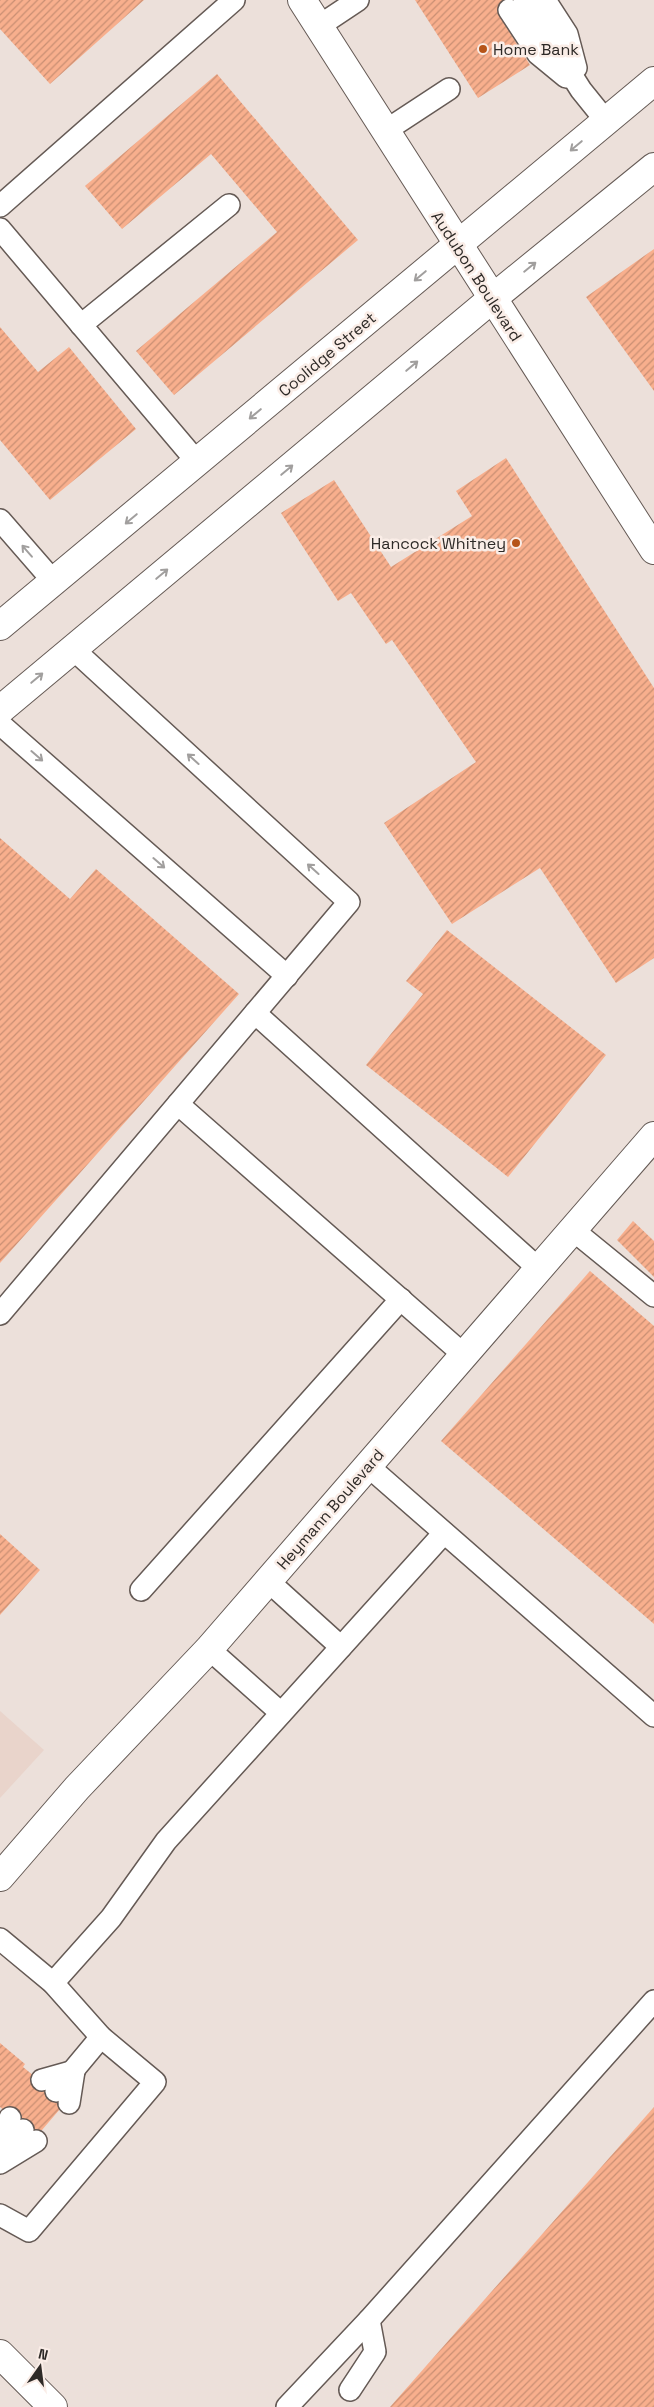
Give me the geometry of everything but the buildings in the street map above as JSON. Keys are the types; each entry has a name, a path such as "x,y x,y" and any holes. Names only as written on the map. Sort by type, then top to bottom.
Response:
{"street":[{"name":"Audubon Boulevard","path":"302,0 457,245 654,550"},
{"name":"Coolidge Street","path":"0,626 198,463 654,81"},
{"path":"0,710 492,298 654,167"},
{"name":"Heymann Boulevard","path":"0,1876 77,1788 209,1649 654,1136"},
{"path":"0,2354 53,2407"}],"lane":[{"path":"0,206 234,0"},
{"path":"319,26 358,0"},
{"path":"545,0 567,34 581,90"},
{"path":"517,5 538,54 581,90 606,121"},
{"path":"385,131 450,89"},
{"path":"81,325 229,206"},
{"path":"0,229 198,463"},
{"path":"0,520 54,582"},
{"path":"0,1314 349,902 73,649"},
{"path":"0,724 286,976"},
{"path":"255,1013 539,1269"},
{"path":"178,1104 464,1355"},
{"path":"573,1230 654,1296"},
{"path":"141,1590 401,1299"},
{"path":"368,1466 654,1716"},
{"path":"53,1983 111,1918 166,1841 444,1533"},
{"path":"268,1580 341,1647"},
{"path":"209,1649 281,1713"},
{"path":"0,1939 53,1983 101,2037 155,2082 29,2231 0,2215"},
{"path":"286,2407 368,2320 654,2001"},
{"path":"74,2070 56,2091 101,2037"},
{"path":"0,2143 23,2130"},
{"path":"0,2157 23,2130"},
{"path":"0,2163 23,2130"},
{"path":"350,2390 375,2352 368,2320"}],"shaded area":[{"path":"0,1711 44,1750 0,1798"}],"place":[{"name":"Home Bank","path":"483,49"},
{"name":"Hancock Whitney","path":"516,543"}]}
